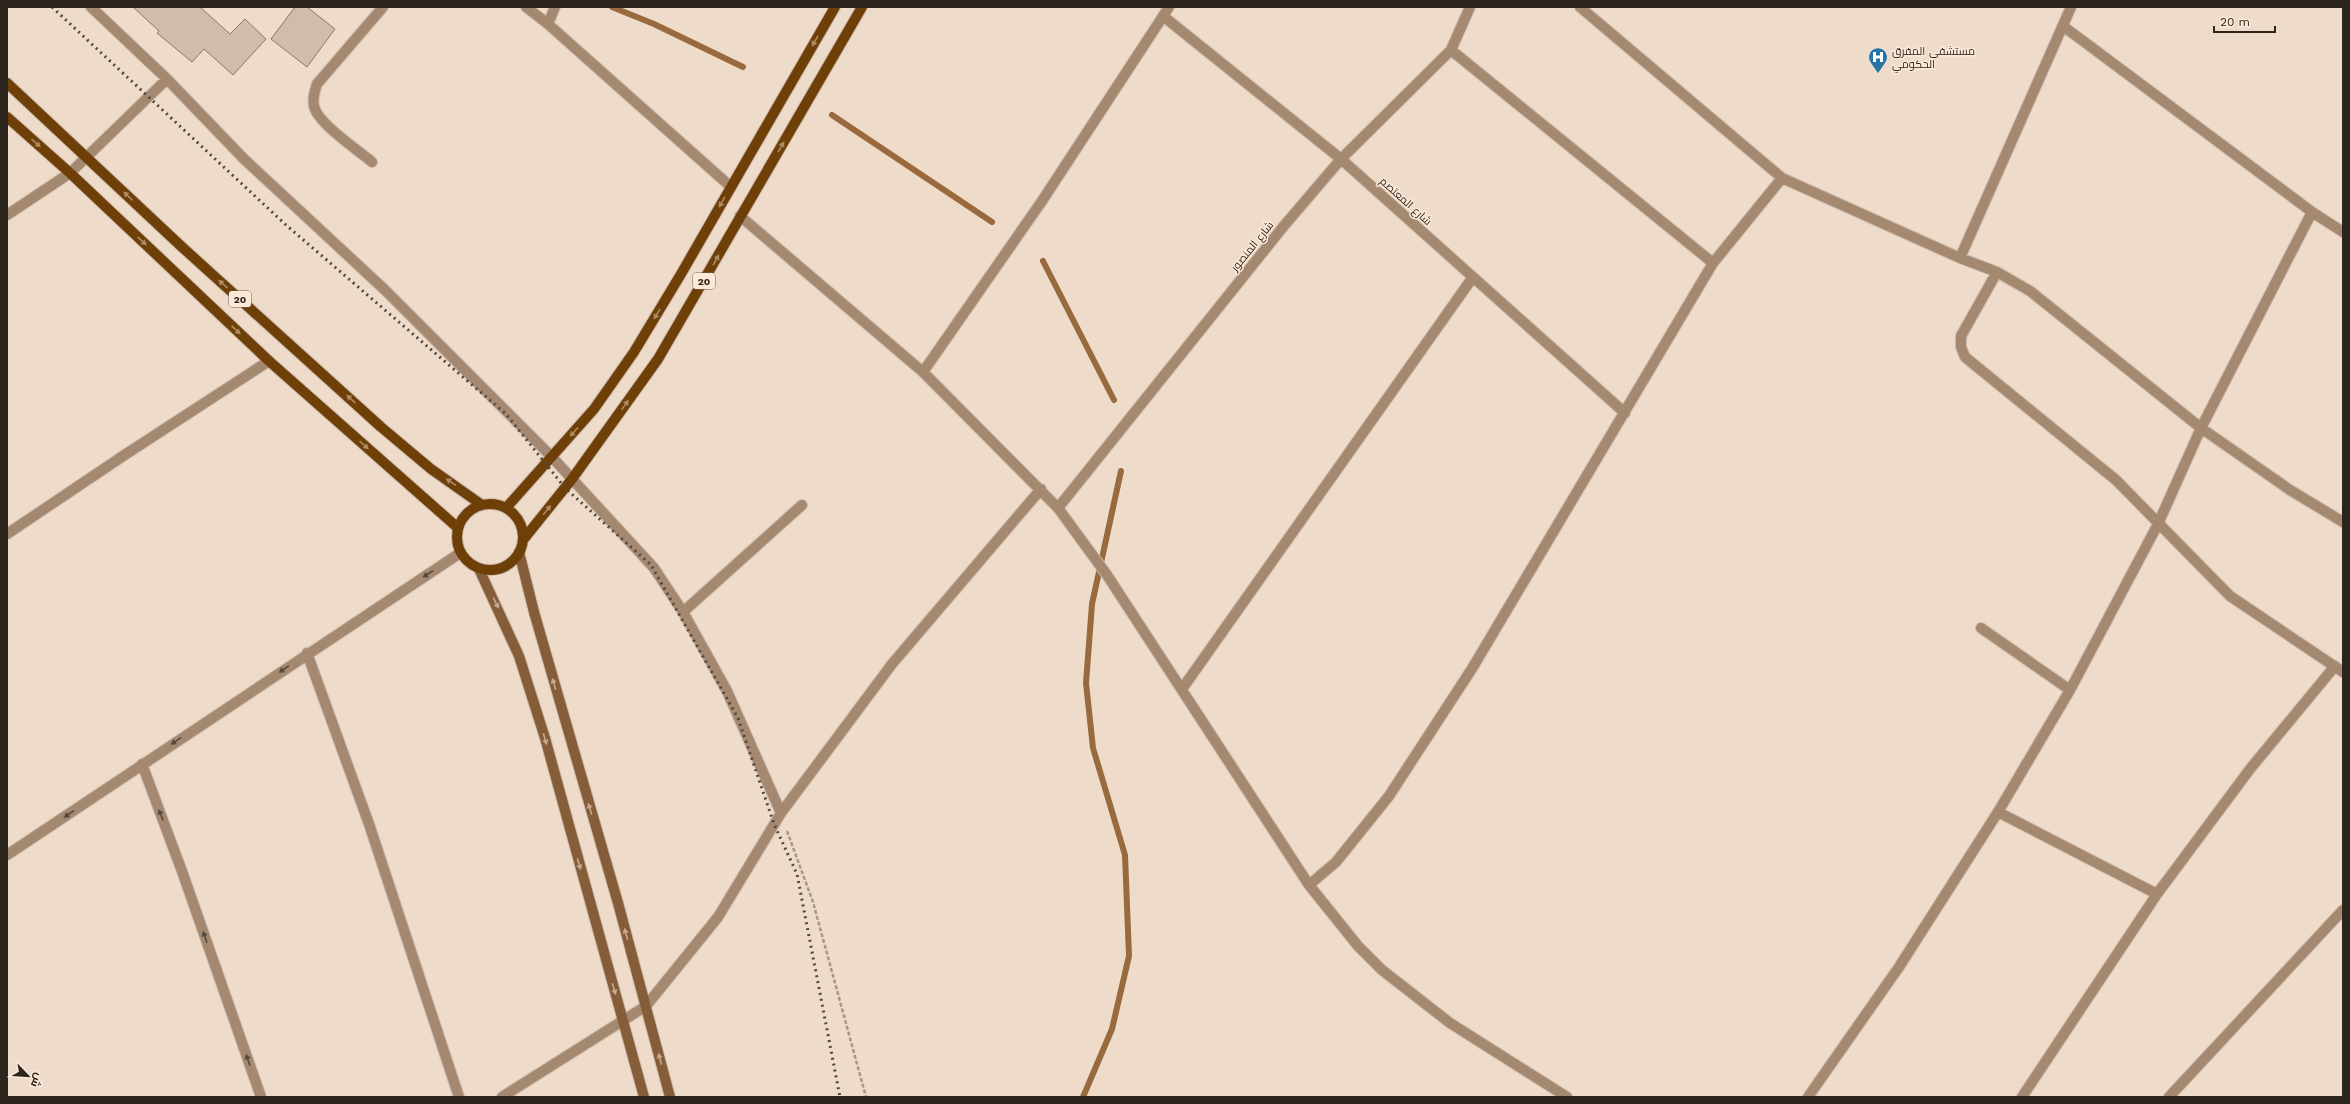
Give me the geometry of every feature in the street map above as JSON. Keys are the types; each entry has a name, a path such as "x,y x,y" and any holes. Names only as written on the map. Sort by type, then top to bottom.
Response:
{"main road":[{"name":"20","path":"523,540 519,522 506,508 594,409 634,352 834,7"},
{"name":"20","path":"520,552 523,540 572,480 658,359 862,7"},
{"name":"20","path":"7,83 182,247 381,428 431,469 482,505"},
{"name":"20","path":"7,117 70,173 269,361 458,528"},
{"path":"506,508 494,504 482,505 467,513 458,528 457,540 460,553 468,562 479,568 491,570 502,568 512,562 520,552"},
{"path":"520,552 542,642 646,1006 670,1097"},
{"path":"479,568 502,615 521,663 545,738 644,1097"}],"street":[{"path":"91,7 167,79 244,159 385,290 551,456 654,568 683,612 727,691 781,813"},
{"path":"372,162 320,118 314,107 313,97 317,84 383,7"},
{"path":"526,7 548,24 731,187"},
{"path":"548,24 555,7"},
{"path":"923,372 1042,201 1168,7"},
{"name":"شارع المنصور","path":"1058,508 1247,271 1341,159 1451,50 1470,7"},
{"path":"1580,7 1782,178 1960,258 1998,272 2030,291 2201,428 2290,490 2343,522"},
{"path":"1960,258 2071,7"},
{"name":"شارع المعتصم","path":"1163,16 1341,159 1625,413"},
{"path":"2063,26 2312,212 2343,232"},
{"path":"1451,50 1713,263"},
{"path":"7,215 70,173 167,79"},
{"path":"1309,885 1336,862 1389,796 1474,667 1713,263 1782,178"},
{"path":"1808,1097 1899,967 1998,812 2070,690 2158,524 2201,428 2312,212"},
{"path":"740,216 923,372 1058,508 1107,575 1309,885 1358,946 1382,970 1450,1023 1567,1097"},
{"path":"1998,272 1961,336 1961,347 1965,356 2116,480 2230,596 2339,669 2250,769 2157,894 2022,1097"},
{"path":"1182,689 1472,277"},
{"path":"7,534 269,361"},
{"path":"502,1097 623,1022 646,1006 718,917 781,813 906,647 1040,489"},
{"path":"683,612 802,505"},
{"path":"7,855 307,653 460,553"},
{"path":"1980,628 2070,690"},
{"path":"307,653 369,824 459,1097"},
{"path":"142,764 183,874 261,1097"},
{"path":"1998,812 2157,894"},
{"path":"2169,1097 2343,910"}],"path":[{"path":"781,813 813,902 866,1097"}],"building":[{"path":"133,7 200,7 230,34 245,19 266,39 233,75 204,49 192,62 157,33 159,31"},
{"path":"295,7 307,7 335,29 307,67 271,39"}],"waterway":[{"path":"612,7 654,24 743,67"},
{"path":"832,115 992,222"},
{"path":"1043,261 1114,400"},
{"path":"1083,1097 1112,1029 1129,956 1125,855 1093,748 1086,683 1092,604 1121,471"}],"railway":[{"path":"52,7 286,225 506,414 565,488 651,565 738,718 774,824 797,874 840,1097"}],"place":[{"name":"مستشفى المفرق الحكومي","path":"1878,74"}]}
